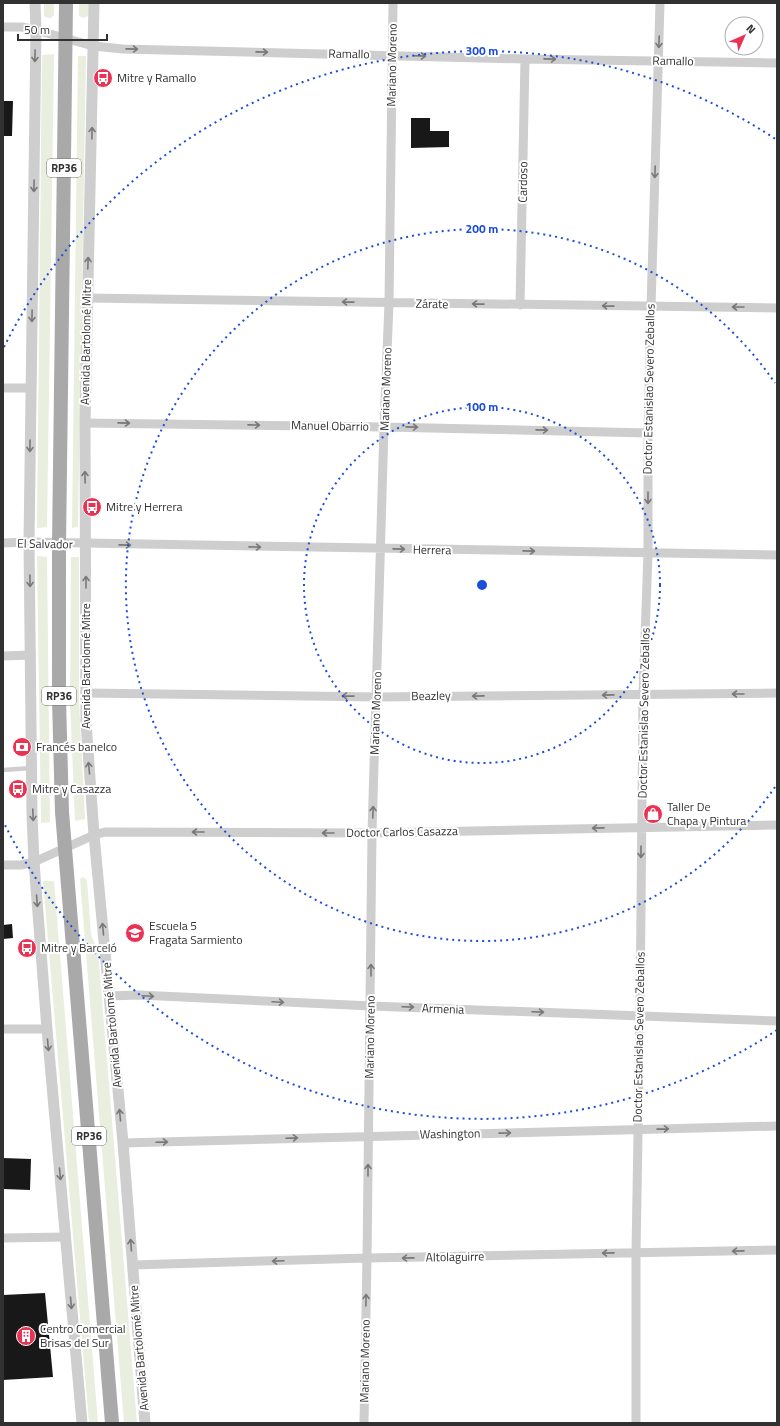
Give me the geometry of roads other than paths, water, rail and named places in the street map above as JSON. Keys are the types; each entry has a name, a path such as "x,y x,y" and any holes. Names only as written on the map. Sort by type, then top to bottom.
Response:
{"main road":[{"name":"Avenida Bartolomé Mitre","path":"66,3 59,544 59,699 62,812 112,1423"}],"street":[{"path":"35,3 36,30 29,542 34,862 47,1029 82,1423"},
{"name":"Avenida Bartolomé Mitre","path":"94,3 85,423 86,722 94,835 123,1143 146,1423"},
{"name":"Mariano Moreno","path":"364,1423 368,1258 372,833 389,303 393,3"},
{"name":"Doctor Estanislao Severo Zeballos","path":"636,1423 637,1130 640,1016 643,694 648,553 648,433 660,3"},
{"name":"Ramallo","path":"3,27 22,27 93,46 123,49 526,59 777,63"},
{"name":"Cardoso","path":"520,305 526,59"},
{"name":"Zárate","path":"87,298 777,308"},
{"path":"3,388 31,388"},
{"name":"Manuel Obarrio","path":"85,423 384,427 648,433"},
{"name":"El Salvador","path":"3,543 29,542 86,544"},
{"name":"Herrera","path":"86,544 777,555"},
{"path":"3,656 31,655"},
{"name":"Beazley","path":"85,693 377,697 777,693"},
{"name":"Doctor Carlos Casazza","path":"3,865 21,865 34,862 94,835 105,832 372,833 777,825"},
{"name":"Armenia","path":"109,996 139,995 371,1006 777,1021"},
{"path":"3,1029 47,1029"},
{"name":"Washington","path":"123,1143 777,1126"},
{"path":"3,1238 66,1237"},
{"name":"Altolaguirre","path":"132,1265 368,1258 777,1250"}],"lane":[{"path":"3,770 32,768"}],"place":[{"name":"Mitre y Ramallo","path":"103,78"},
{"name":"Mitre y Herrera","path":"92,507"},
{"name":"Francés banelco","path":"22,747"},
{"name":"Mitre y Casazza","path":"18,789"},
{"name":"Taller De Chapa y Pintura","path":"653,814"},
{"name":"Escuela 5 Fragata Sarmiento","path":"135,933"},
{"name":"Mitre y Barceló","path":"27,948"},
{"name":"Centro Comercial Brisas del Sur","path":"26,1336"}]}
